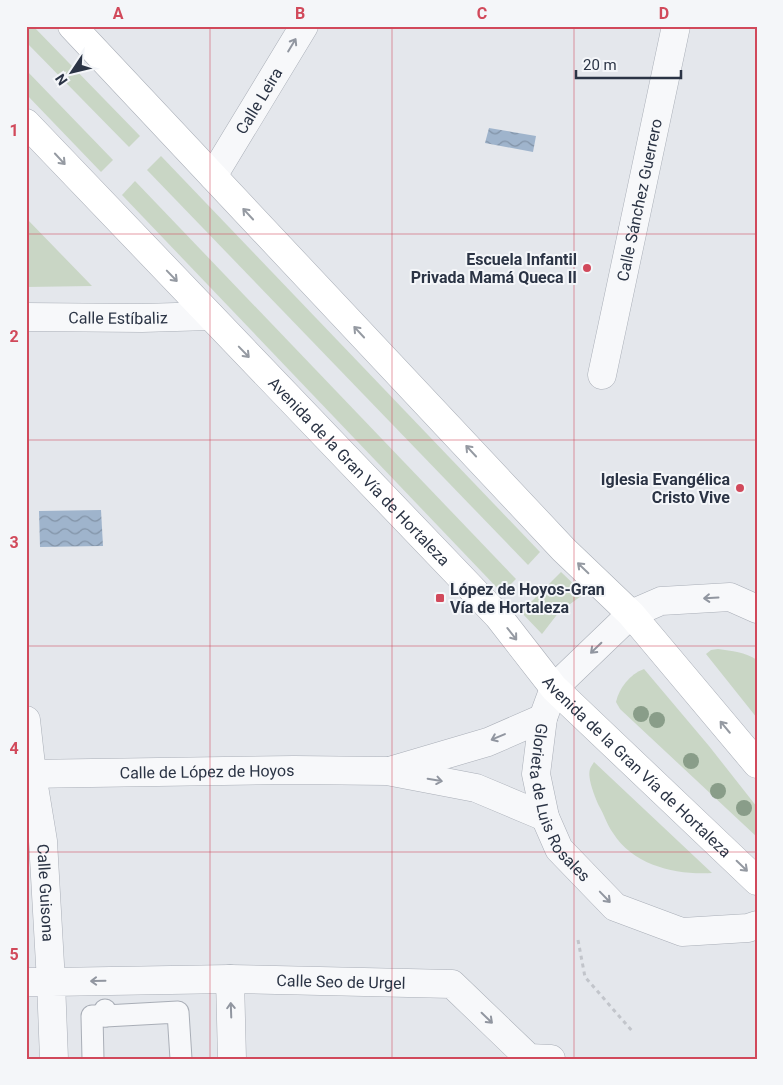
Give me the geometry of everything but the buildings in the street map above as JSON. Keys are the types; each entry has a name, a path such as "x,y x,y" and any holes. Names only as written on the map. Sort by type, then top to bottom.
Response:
{"main road":[{"path":"72,26 564,550 631,614 757,764"},
{"name":"Avenida de la Gran Vía de Hortaleza","path":"26,123 498,616 554,688 757,881"}],"street":[{"name":"Calle Leira","path":"213,176 304,26"},
{"name":"Calle Sánchez Guerrero","path":"602,375 676,26"},
{"name":"Calle Estíbaliz","path":"26,317 142,318 210,316"},
{"name":"Glorieta de Luis Rosales","path":"757,609 730,597 661,601 631,614 554,688 542,718 536,774 545,817 559,849 615,907 682,932 748,928 757,925"},
{"name":"Calle de López de Hoyos","path":"388,771 488,742 542,718"},
{"name":"Calle Guisona","path":"26,720 29,774 43,841 39,982 54,1059"},
{"name":"Calle de López de Hoyos","path":"29,774 294,770 388,771 476,788 545,817"},
{"name":"Calle Seo de Urgel","path":"39,982 230,979 452,984 529,1058 552,1059"},
{"path":"230,979 232,1059"},
{"path":"92,1059 92,1016 105,1013 178,1012 181,1059"}],"path":[{"path":"578,940 585,977 633,1032"}],"green space":[{"path":"26,26 33,26 140,136 129,147 26,42"},
{"path":"26,70 113,160 101,172 26,94"},
{"path":"161,156 540,552 528,565 147,170"},
{"path":"135,181 516,579 502,593 122,195"},
{"path":"26,218 92,286 26,287"},
{"path":"561,572 584,594 559,612 542,634 521,612"},
{"path":"711,650 733,651 757,660 757,718 706,654"},
{"path":"644,669 709,746 757,807 757,837 620,709 616,702 622,687 634,674"},
{"path":"594,762 712,873 684,872 657,866 644,861 622,844 609,827 590,782 590,768"}],"water":[{"path":"489,128 536,136 533,152 485,143"},
{"path":"101,510 103,546 40,547 39,511"}],"place":[{"name":"Escuela Infantil Privada Mamá Queca II","path":"587,268"},
{"name":"Iglesia Evangélica Cristo Vive","path":"740,488"},
{"name":"López de Hoyos-Gran Vía de Hortaleza","path":"440,598"}]}
